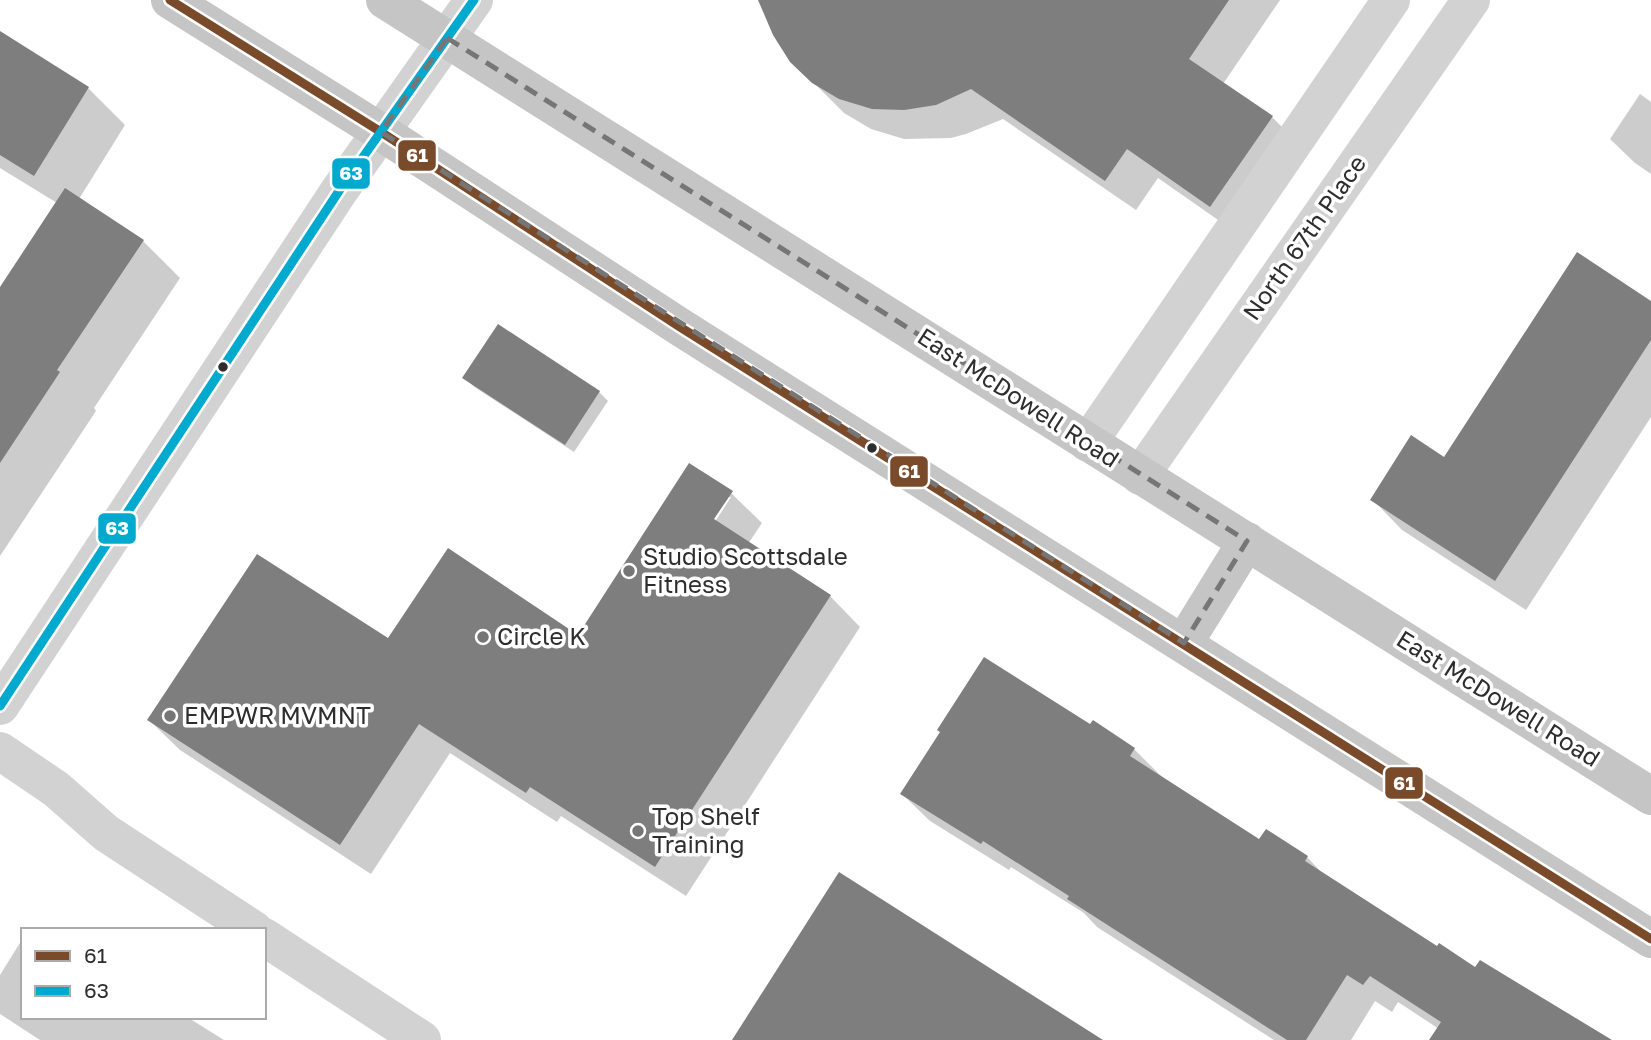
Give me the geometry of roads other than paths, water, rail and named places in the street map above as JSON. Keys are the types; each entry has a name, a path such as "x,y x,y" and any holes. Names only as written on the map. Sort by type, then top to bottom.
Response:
{"main road":[{"path":"170,0 381,132 680,327 1651,939"},
{"name":"East McDowell Road","path":"385,0 1651,796"},
{"path":"1184,643 1247,541"}],"street":[{"path":"6,682 339,191 474,0"},
{"path":"1088,443 1391,0"},
{"name":"North 67th Place","path":"1140,476 1471,0"},
{"path":"0,751 56,789 106,833 251,928"},
{"path":"266,938 422,1040"}],"place":[{"name":"Studio Scottsdale Fitness","path":"629,571"},
{"name":"Circle K","path":"483,637"},
{"name":"EMPWR MVMNT","path":"170,716"},
{"name":"Top Shelf Training","path":"638,831"}]}
